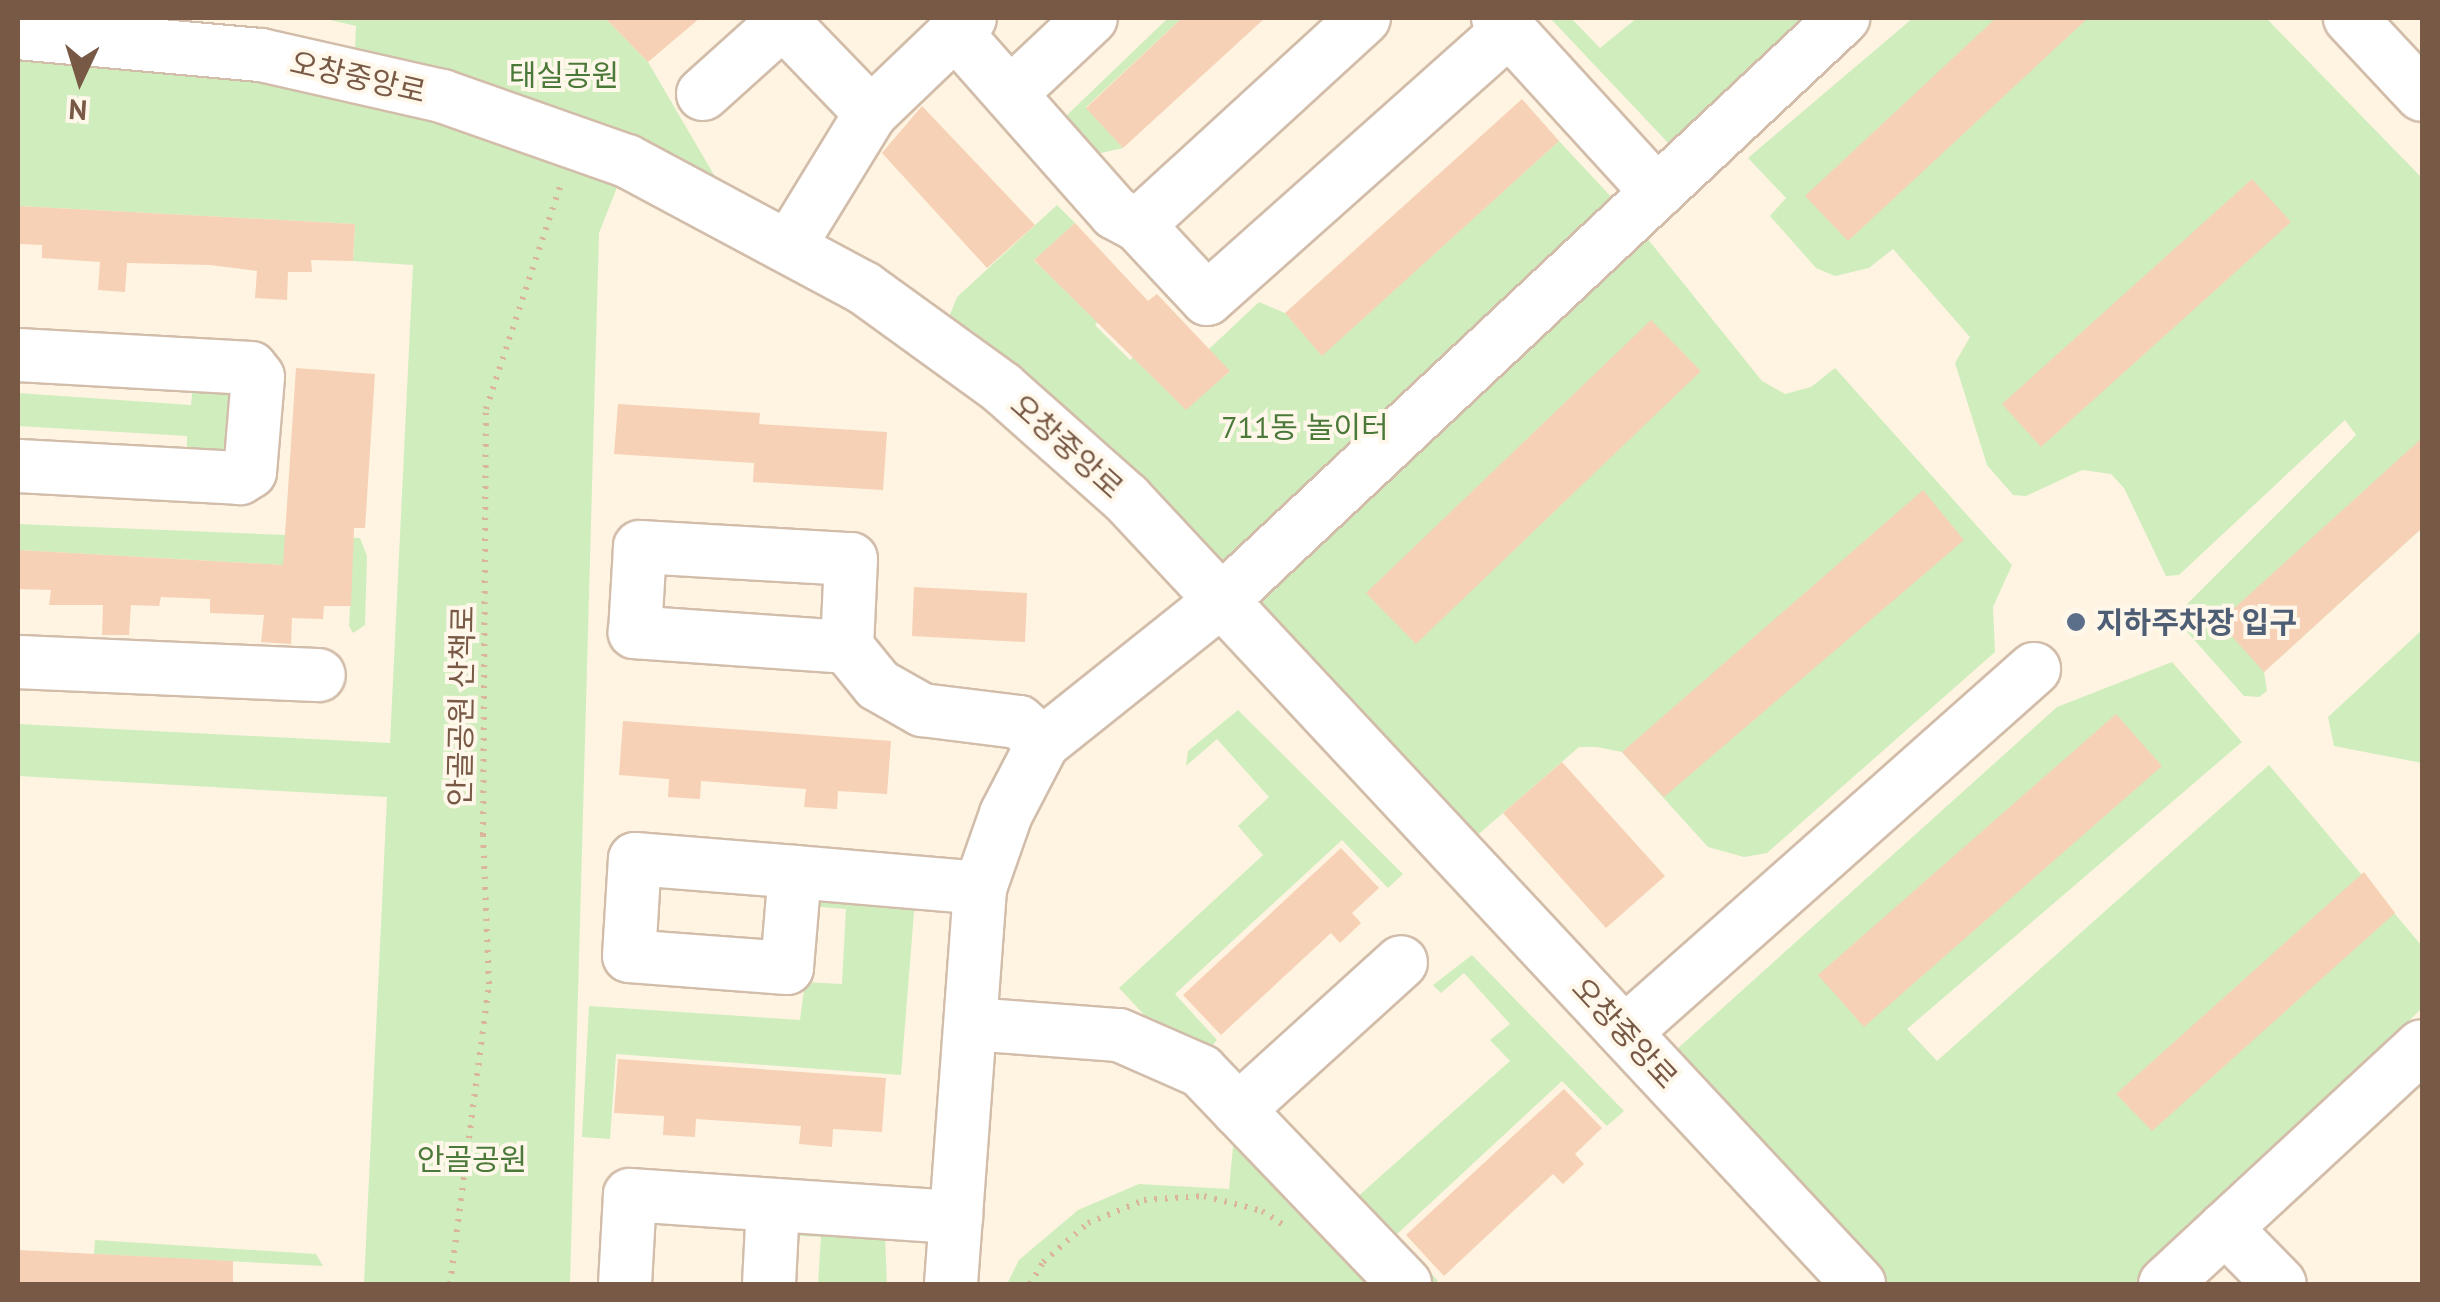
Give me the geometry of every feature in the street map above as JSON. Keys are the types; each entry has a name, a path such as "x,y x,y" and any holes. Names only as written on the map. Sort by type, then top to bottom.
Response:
{"street":[{"path":"1010,94 1091,18"},
{"path":"1138,225 1364,18"},
{"path":"952,1284 980,888 1006,814 1043,743 1221,601 1844,18"},
{"path":"703,94 783,20 871,113"},
{"path":"790,246 871,113 963,25 1010,94 1115,213 1138,225 1207,299 1504,24 1657,192"},
{"path":"2379,27 2422,95"},
{"name":"오창중앙로","path":"18,33 261,55 442,96 576,139 790,246 864,288 1002,388 1126,498 1859,1284"},
{"path":"18,355 251,368 258,377 250,472 240,478 18,466"},
{"path":"847,646 878,685 922,710 1019,722 1043,743"},
{"path":"18,662 319,675"},
{"path":"1625,1032 2034,669"},
{"path":"794,872 980,888"},
{"path":"1238,1110 1401,962"},
{"path":"971,1024 1119,1035 1201,1072 1405,1284"},
{"path":"2165,1284 2422,1046"},
{"path":"625,1284 630,1195 956,1218"},
{"path":"769,1284 773,1206"},
{"path":"2226,1228 2280,1284"}],"path":[{"name":"안골공원 산책로","path":"450,1284 489,984 490,895 482,835 486,409 576,139"},
{"path":"1030,1284 1043,1262 1088,1223 1144,1200 1204,1196 1262,1211 1295,1233"}],"green space":[{"name":"안골공원","path":"322,18 605,18 648,62 738,216 627,162 599,233 570,1284 364,1284 387,797 18,776 18,724 390,743 413,265 353,261 355,224 18,206 18,33 354,73 356,26"},
{"path":"1168,18 1182,18 1086,107 1123,148 1092,155 1066,116"},
{"path":"1550,18 1571,18 1600,48 1637,18 1810,18 1671,146"},
{"path":"1913,18 2266,18 2422,178 2422,528 2264,672 2267,691 2259,697 2244,696 2181,625 2179,612 2356,435 2345,420 2179,575 2166,576 2124,488 2111,474 2082,470 2026,496 2013,495 1987,465 1955,363 1970,337 1893,249 1869,268 1835,276 1816,268 1770,216 1786,198 1748,158"},
{"name":"711동 놀이터","path":"1559,141 1630,217 1762,381 1785,394 1811,387 1835,368 2012,565 1993,607 1995,652 1767,853 1744,857 1708,847 1622,752 1597,747 1579,747 1458,852 947,322 957,297 1057,205 1075,223 1034,261 1101,319 1095,325 1130,360 1137,354 1186,409 1229,372 1209,349 1259,302 1285,313 1322,355"},
{"path":"193,383 235,386 239,453 187,458 187,436 18,426 18,393 191,405"},
{"path":"18,524 360,538 367,556 365,625 353,633 349,626 352,569 18,550"},
{"path":"2422,630 2422,763 2334,746 2328,717"},
{"path":"2172,662 2242,742 1907,1029 1937,1061 2269,765 2422,946 2422,1008 2161,1264 2165,1284 1859,1284 1657,1067 2057,707"},
{"path":"1238,710 1403,874 1388,888 1342,840 1175,994 1217,1040 1193,1067 1119,988 1263,855 1238,826 1269,797 1217,739 1186,766 1188,751"},
{"path":"811,894 915,900 901,1075 616,1054 610,1139 582,1137 589,1006 800,1020 805,982 842,984 846,909 810,906"},
{"path":"1472,955 1624,1111 1607,1126 1562,1081 1396,1235 1438,1281 1432,1284 1355,1199 1510,1061 1490,1040 1510,1024 1464,973 1441,993 1433,985"},
{"path":"1234,1136 1379,1284 1007,1284 1019,1260 1078,1210 1139,1184 1229,1189"},
{"path":"786,1226 885,1236 887,1284 818,1284 821,1237 785,1235"},
{"path":"95,1240 316,1254 323,1266 94,1254"}],"building":[{"path":"605,18 700,18 648,62"},
{"path":"1182,18 1265,18 1123,148 1086,108"},
{"path":"1996,18 2088,18 1848,241 1805,196"},
{"path":"1522,99 1559,141 1322,356 1285,313"},
{"path":"922,106 1035,225 987,268 882,153"},
{"path":"2252,179 2291,222 2041,447 2002,404"},
{"path":"18,206 355,224 353,261 311,260 312,272 288,272 287,300 255,298 257,271 210,265 127,263 125,292 98,290 100,262 42,258 42,245 18,244"},
{"path":"1075,223 1148,301 1157,294 1230,371 1186,410 1034,260"},
{"path":"1651,320 1701,371 1416,644 1366,593"},
{"path":"296,368 375,374 365,528 354,528 351,606 324,606 323,619 292,618 291,644 261,642 264,615 210,613 210,599 161,597 159,606 131,605 129,635 102,635 103,605 49,605 51,590 18,589 18,550 283,565"},
{"path":"618,404 760,413 759,424 887,432 883,490 753,482 754,463 614,454"},
{"path":"2422,438 2422,528 2264,672 2219,622"},
{"path":"1923,490 1964,540 1664,797 1622,752"},
{"path":"914,587 1027,593 1025,642 912,636"},
{"path":"2116,714 2162,766 1864,1027 1818,975"},
{"path":"623,721 891,741 887,794 838,791 837,809 804,807 806,789 701,781 700,799 668,797 669,779 619,775"},
{"path":"1562,762 1665,876 1606,928 1503,813"},
{"path":"1341,848 1379,888 1352,913 1361,923 1340,943 1331,933 1221,1035 1183,995"},
{"path":"2364,872 2395,913 2152,1131 2116,1094"},
{"path":"618,1059 886,1078 882,1132 833,1129 832,1147 799,1144 801,1126 696,1119 695,1137 663,1135 664,1116 614,1113"},
{"path":"1564,1089 1602,1128 1575,1154 1584,1164 1563,1184 1553,1174 1444,1276 1406,1235"},
{"path":"18,1250 233,1261 233,1284 18,1284"}],"place":[{"name":"지하주차장 입구","path":"2076,622"}],"park label":[{"name":"태실공원","path":"564,75"}]}
